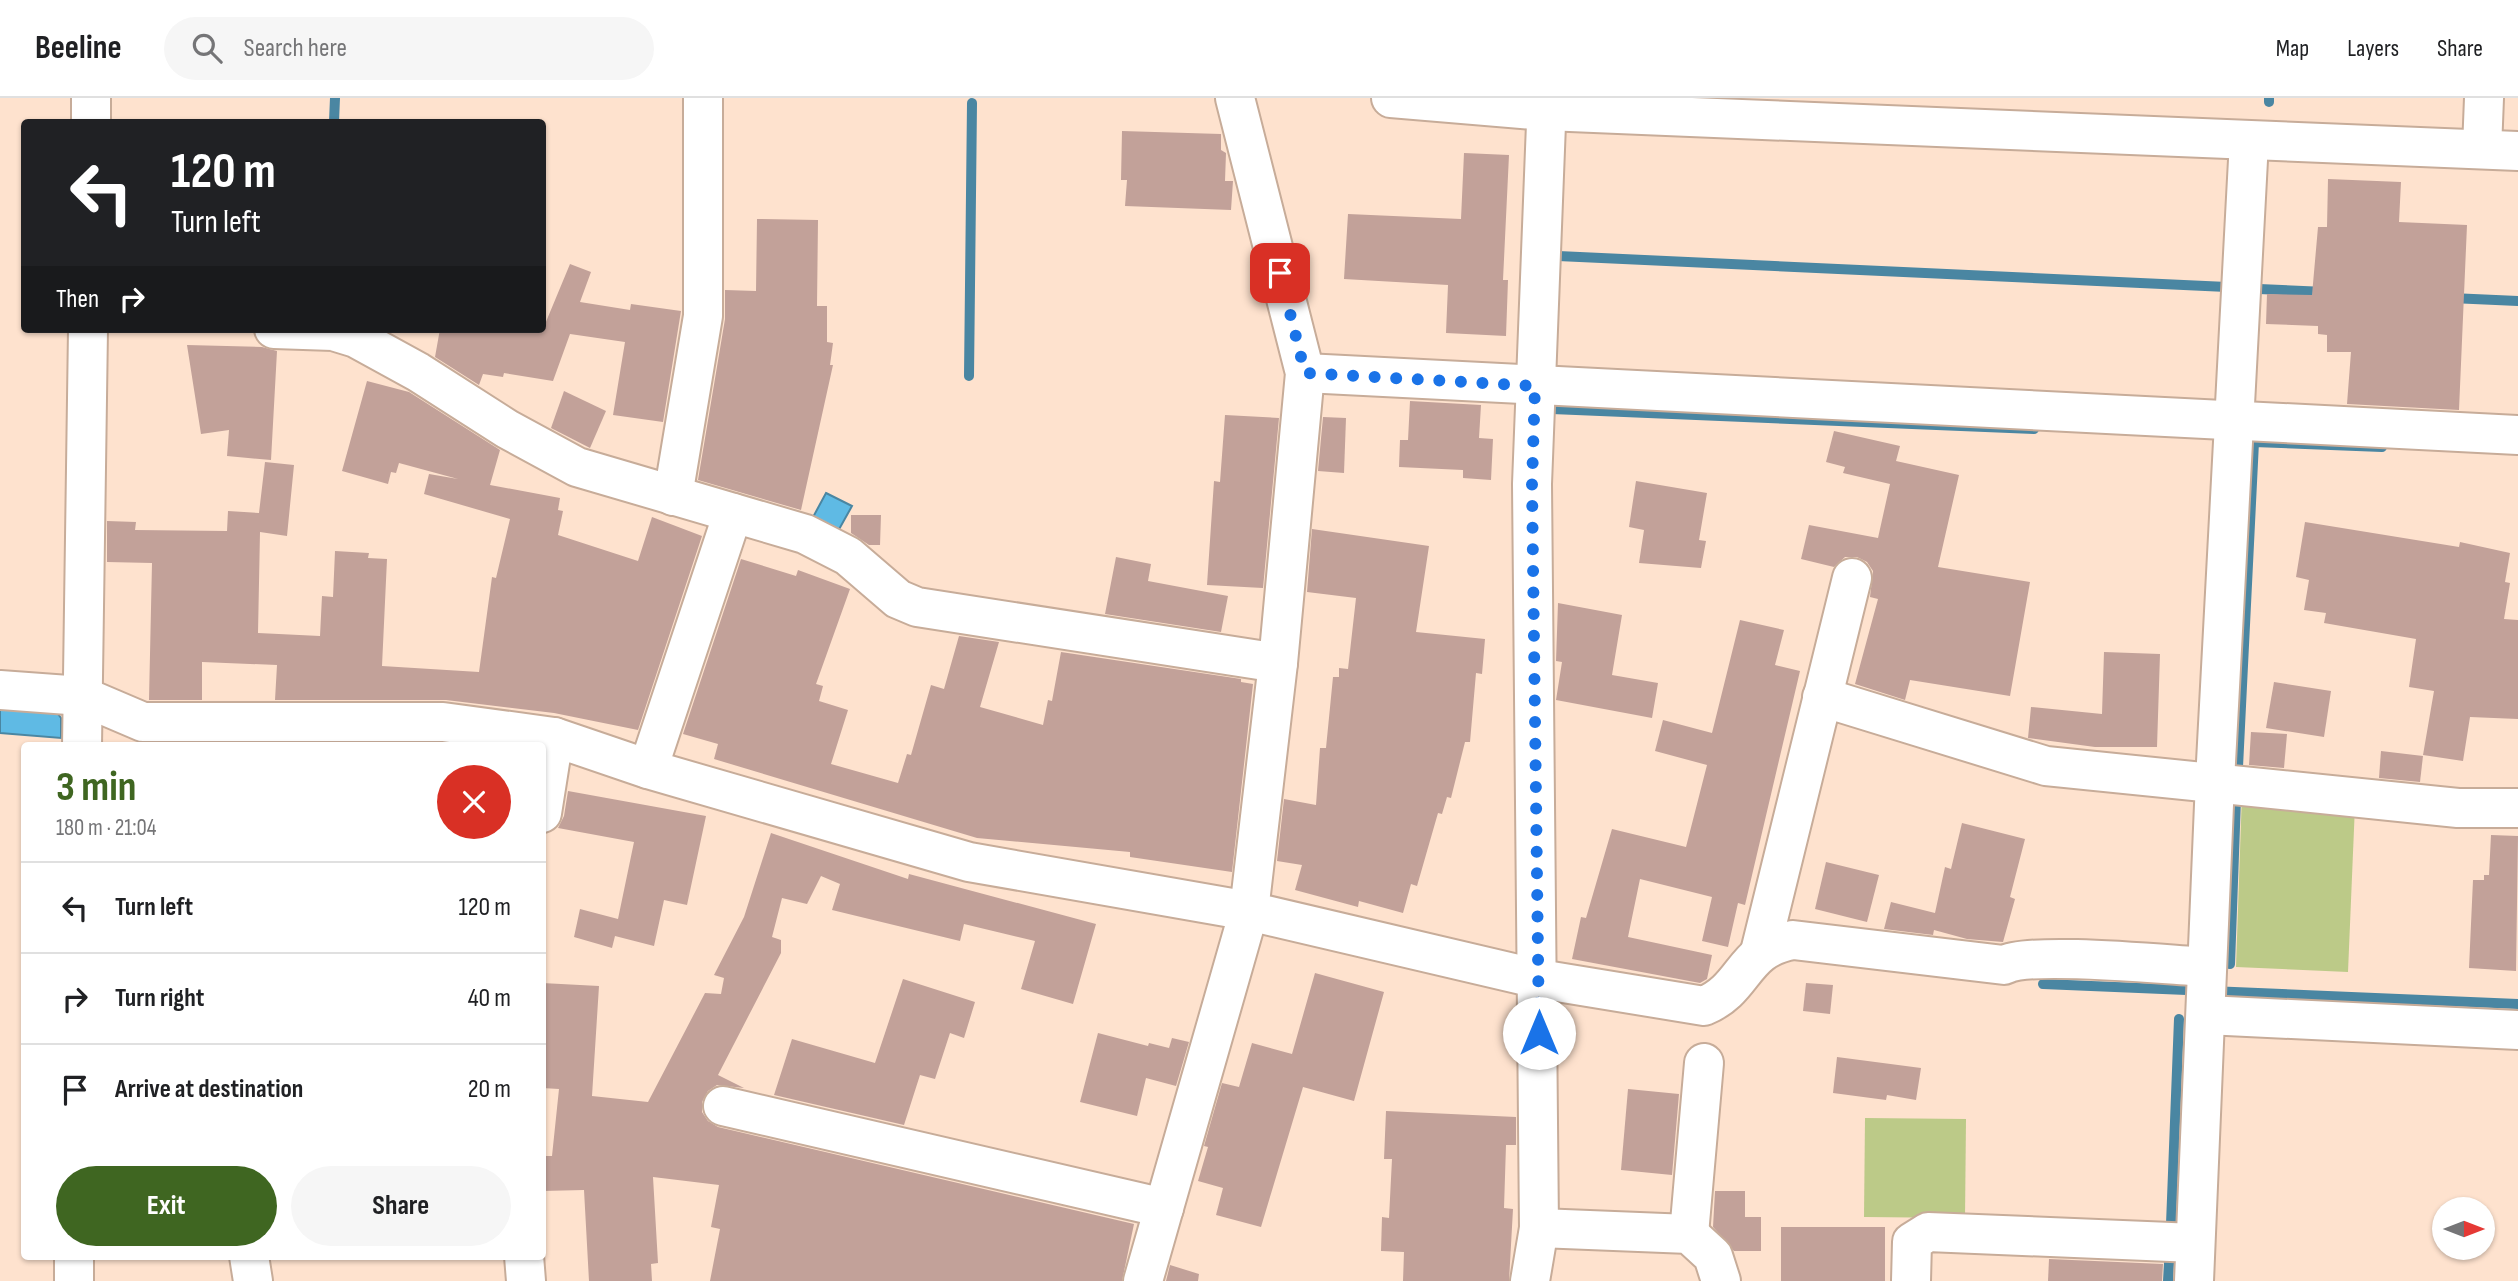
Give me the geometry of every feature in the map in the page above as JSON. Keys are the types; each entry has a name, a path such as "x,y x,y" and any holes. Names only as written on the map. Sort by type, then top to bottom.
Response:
{"street":[{"path":"91,119 92,98"},
{"path":"673,496 703,316 703,98"},
{"path":"1143,1281 1249,911 1278,663 1305,373 1235,98"},
{"path":"1391,98 2249,141 2500,150 2484,98"},
{"path":"1530,1281 1539,1228 1539,979 1532,484 1546,105"},
{"path":"2194,1281 2215,781 2249,141"},
{"path":"82,742 88,333"},
{"path":"340,333 356,338 418,372 508,429 578,467 805,534 848,556 898,599 917,607 1278,663"},
{"path":"1305,373 2518,436"},
{"path":"648,769 733,513"},
{"path":"1760,951 1852,578"},
{"path":"0,690 82,696 143,722 443,722 554,737 648,769 969,862 1249,911 1539,979 1704,1006 1722,998 1760,951 1774,943 1793,940 2004,965 2013,960 2043,959 2207,990 2518,1030"},
{"path":"1822,697 2046,766 2215,781 2458,808 2518,808"},
{"path":"546,788 554,737"},
{"path":"1689,1234 1704,1063"},
{"path":"723,1107 1164,1208"},
{"path":"1539,1228 1689,1234 1713,1256 1721,1281"},
{"path":"1911,1281 1912,1242 1928,1232 2196,1243"},
{"path":"74,1260 74,1281"},
{"path":"249,1260 253,1281"},
{"path":"524,1260 526,1281"}],"green space":[{"path":"2242,793 2355,805 2348,972 2236,967"},
{"path":"1865,1118 1966,1119 1965,1218 1864,1217"}],"water":[{"path":"826,493 852,506 837,533 812,519"},
{"path":"0,705 55,710 61,718 61,738 0,733"}],"building":[{"path":"1122,131 1221,134 1221,150 1226,153 1225,181 1233,181 1231,210 1125,206 1127,180 1121,180"},
{"path":"1464,153 1509,155 1503,280 1508,280 1506,336 1446,333 1448,285 1344,279 1348,214 1461,219"},
{"path":"2328,179 2401,182 2399,222 2467,225 2459,410 2347,404 2351,352 2327,352 2327,335 2318,334 2318,326 2266,324 2267,294 2312,295 2318,227 2327,227"},
{"path":"757,219 818,220 817,306 827,306 827,342 833,343 830,365 833,365 801,510 698,480 725,319 725,290 756,291"},
{"path":"570,264 591,272 580,302 630,310 631,304 681,311 663,422 613,415 625,342 570,334 553,381 504,373 503,377 483,374 479,385 435,357 439,333 546,333 546,322"},
{"path":"187,345 262,347 277,351 271,460 227,456 229,430 201,434"},
{"path":"367,381 409,392 500,450 490,485 560,498 558,510 563,511 558,535 638,561 652,517 702,536 638,730 554,713 446,700 275,700 277,665 202,662 202,700 149,700 152,563 107,562 107,521 136,522 135,530 227,531 228,511 259,513 265,462 294,465 287,536 260,532 258,633 320,636 322,596 333,597 335,551 369,553 368,558 387,559 382,666 479,672 492,577 496,578 510,519 424,494 429,474 458,479 399,463 396,473 391,472 388,484 342,471"},
{"path":"564,391 606,411 590,448 551,428"},
{"path":"1410,401 1481,405 1479,438 1493,439 1491,480 1463,478 1463,470 1399,467 1400,440 1408,440"},
{"path":"1225,415 1279,418 1263,588 1207,585 1214,481 1220,482"},
{"path":"1323,417 1346,418 1344,473 1318,471"},
{"path":"1834,431 1900,446 1896,461 1959,475 1938,567 2030,582 2010,696 1910,680 1905,700 1855,684 1878,599 1870,597 1873,571 1867,562 1857,557 1845,557 1834,567 1801,559 1809,525 1878,538 1890,484 1843,473 1845,467 1826,462"},
{"path":"1636,481 1707,493 1699,540 1706,541 1701,568 1639,563 1644,530 1629,527"},
{"path":"851,515 881,515 880,545 869,545 851,533"},
{"path":"2305,522 2459,547 2460,542 2510,553 2505,582 2510,583 2504,619 2518,620 2518,719 2470,717 2463,761 2423,755 2434,691 2409,687 2416,639 2324,623 2326,613 2304,610 2309,580 2296,577"},
{"path":"1312,529 1429,546 1416,632 1485,639 1482,674 1476,673 1470,742 1465,742 1451,798 1447,797 1442,814 1438,813 1417,886 1411,884 1403,913 1359,901 1358,907 1295,890 1302,865 1277,861 1284,799 1316,805 1320,748 1326,748 1333,677 1339,677 1339,668 1348,669 1356,598 1307,592"},
{"path":"1116,557 1151,564 1148,581 1228,596 1221,632 1105,614"},
{"path":"741,559 796,576 798,570 850,589 816,684 823,686 819,701 848,710 831,764 898,783 907,754 911,755 931,685 944,689 959,636 999,642 980,707 1043,725 1048,700 1052,701 1061,652 1241,679 1241,682 1253,684 1232,872 1130,857 1130,852 977,838 714,759 718,744 683,734"},
{"path":"1558,603 1622,615 1612,675 1658,683 1652,718 1556,700 1562,662 1556,661"},
{"path":"1740,620 1784,630 1775,665 1800,671 1745,905 1738,903 1728,947 1702,941 1712,897 1640,879 1628,937 1712,955 1707,979 1700,983 1572,959 1581,917 1586,918 1612,829 1686,847 1707,765 1655,751 1663,720 1712,733"},
{"path":"2104,652 2160,654 2157,747 2095,747 2028,738 2031,707 2102,714"},
{"path":"2274,682 2331,691 2324,737 2266,728"},
{"path":"2251,732 2287,734 2284,768 2249,765"},
{"path":"2381,751 2423,756 2420,782 2379,778"},
{"path":"568,791 706,816 687,905 664,900 654,946 615,936 612,948 574,937 580,909 618,919 634,842 558,828 564,816"},
{"path":"1962,823 2025,839 2010,897 2015,899 2003,942 1967,939 1934,930 1933,935 1884,929 1891,902 1935,913 1945,867 1951,869"},
{"path":"771,833 908,879 909,874 1096,924 1073,1004 1021,989 1035,941 964,924 960,941 832,910 840,884 821,876 807,904 782,898 772,937 781,940 781,953 718,1075 744,1088 717,1085 708,1091 702,1102 702,1112 708,1121 718,1127 1134,1224 1122,1281 710,1281 720,1229 711,1227 719,1185 653,1177 658,1263 651,1264 652,1281 589,1281 584,1190 546,1191 546,1156 552,1156 559,1089 546,1088 546,983 599,986 592,1096 648,1102 705,993 721,994 724,978 714,975 744,917"},
{"path":"2491,835 2518,836 2516,971 2469,968 2473,880 2484,880 2484,875 2489,875"},
{"path":"1826,862 1879,875 1867,922 1815,909"},
{"path":"1315,973 1384,992 1354,1101 1303,1087 1261,1227 1216,1215 1223,1188 1198,1181 1208,1147 1204,1146 1222,1083 1239,1087 1252,1043 1292,1054"},
{"path":"903,979 975,1002 964,1038 950,1033 935,1079 920,1075 904,1125 774,1095 792,1039 875,1063"},
{"path":"1806,983 1833,985 1830,1014 1803,1011"},
{"path":"1098,1033 1148,1046 1149,1043 1169,1048 1172,1038 1189,1042 1176,1086 1146,1078 1137,1116 1080,1102"},
{"path":"1837,1057 1921,1068 1916,1100 1887,1095 1886,1100 1833,1093"},
{"path":"1628,1089 1679,1094 1672,1175 1621,1170"},
{"path":"1386,1111 1516,1117 1516,1145 1506,1145 1504,1208 1513,1209 1509,1281 1403,1281 1404,1252 1381,1251 1382,1217 1389,1218 1392,1159 1384,1159"},
{"path":"1715,1191 1745,1191 1745,1217 1761,1217 1761,1251 1734,1251 1713,1227"},
{"path":"1781,1227 1885,1227 1885,1281 1781,1281"},
{"path":"2049,1259 2163,1264 2162,1281 2048,1281"},
{"path":"1170,1265 1199,1274 1198,1281 1166,1281"}],"waterway":[{"path":"334,119 335,98"},
{"path":"969,376 972,103"},
{"path":"1558,256 2227,287"},
{"path":"2259,289 2326,292"},
{"path":"2451,298 2518,301"},
{"path":"1552,409 2034,429"},
{"path":"2238,767 2254,442 2382,447"},
{"path":"2230,964 2236,799"},
{"path":"2043,984 2518,1004"},
{"path":"2171,1224 2179,1019"},
{"path":"2168,1281 2169,1263"}],"route":[{"path":"1280,273 1305,373 1535,386 1532,484 1539,1033"}]}
